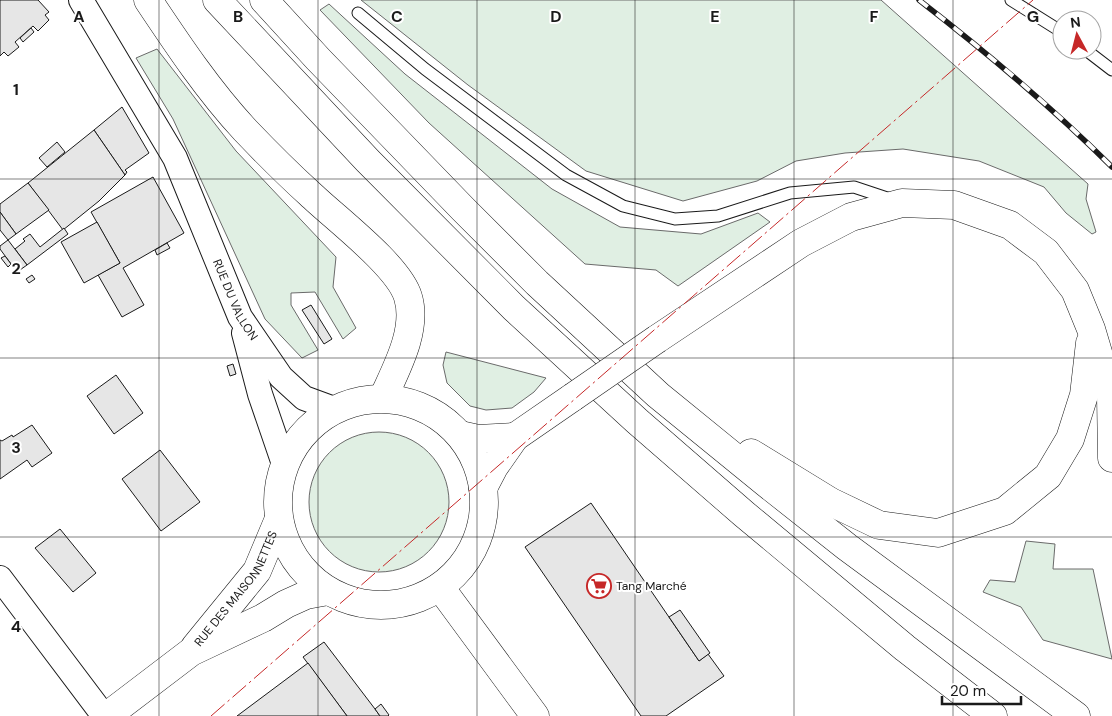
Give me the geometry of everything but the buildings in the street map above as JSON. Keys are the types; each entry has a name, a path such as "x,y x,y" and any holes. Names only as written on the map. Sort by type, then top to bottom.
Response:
{"main road":[{"path":"148,0 207,86 245,130 308,193 385,263 402,283 408,298 410,318 404,349 383,398"},
{"path":"217,0 368,161 521,315 744,514 898,642 993,716"},
{"path":"264,0 463,209 537,282 658,395 766,484 847,547 1076,716"},
{"path":"483,488 494,467 515,437 658,339 801,242 851,217 902,203 954,205 1010,225 1046,252 1076,290 1091,329 1110,396 1112,458"},
{"path":"658,395 839,506 878,526 938,533 1005,511 1048,476 1070,440 1084,395 1091,329"},
{"path":"383,398 412,403 426,408 460,435 476,460 483,488 483,516 476,544 461,568 440,587 419,598 396,604 373,605 350,601 328,591 305,573 288,549 278,521 277,492 284,464 292,447 317,419 334,409 358,401 383,398"},
{"path":"460,435 478,439 515,437"},
{"name":"RUE DES MAISONNETTES","path":"191,652 257,571 278,521"},
{"path":"440,587 535,716"},
{"name":"RUE DES MAISONNETTES","path":"105,716 191,652 263,618 306,595 328,591"}],"street":[{"name":"RUE DU VALLON","path":"81,0 175,158 240,317 281,377 304,398 334,409"},
{"path":"240,317 260,394 284,464"},
{"path":"0,578 105,716"}],"lane":[{"path":"1011,0 1052,26"},
{"path":"358,13 425,69 566,175 623,206 675,218 718,216 790,193 854,187 902,203"},
{"path":"1099,60 1112,70"}],"green space":[{"path":"361,0 881,0 1088,184 1086,199 1096,232 1092,234 1066,213 1044,187 979,161 903,149 845,153 796,161 757,181 683,201 586,171 468,85"},
{"path":"329,4 405,74 552,189 620,227 701,234 758,213 770,222 678,286 656,270 585,264 429,123 320,10"},
{"path":"157,49 236,151 336,257 333,287 356,328 343,339 315,292 291,293 291,305 318,350 302,358 265,319 173,119 136,58"},
{"path":"446,352 546,378 534,392 512,408 486,410 470,406 447,383 443,365"},
{"path":"379,432 393,433 406,437 418,443 429,452 438,463 444,475 448,488 448,516 444,529 438,541 429,552 418,561 406,567 393,571 379,572 365,571 352,567 340,561 329,552 320,541 314,529 310,516 309,502 310,488 314,475 320,463 329,452 340,443 352,437 365,433"},
{"path":"1026,541 1055,544 1053,569 1093,569 1112,659 1043,640 1021,607 983,592 990,580 1015,582"}],"railway":[{"path":"919,0 1018,80 1112,167"}],"power":[{"path":"211,716 1033,0"}],"place":[{"name":"Tang Marché","path":"599,586"}]}
